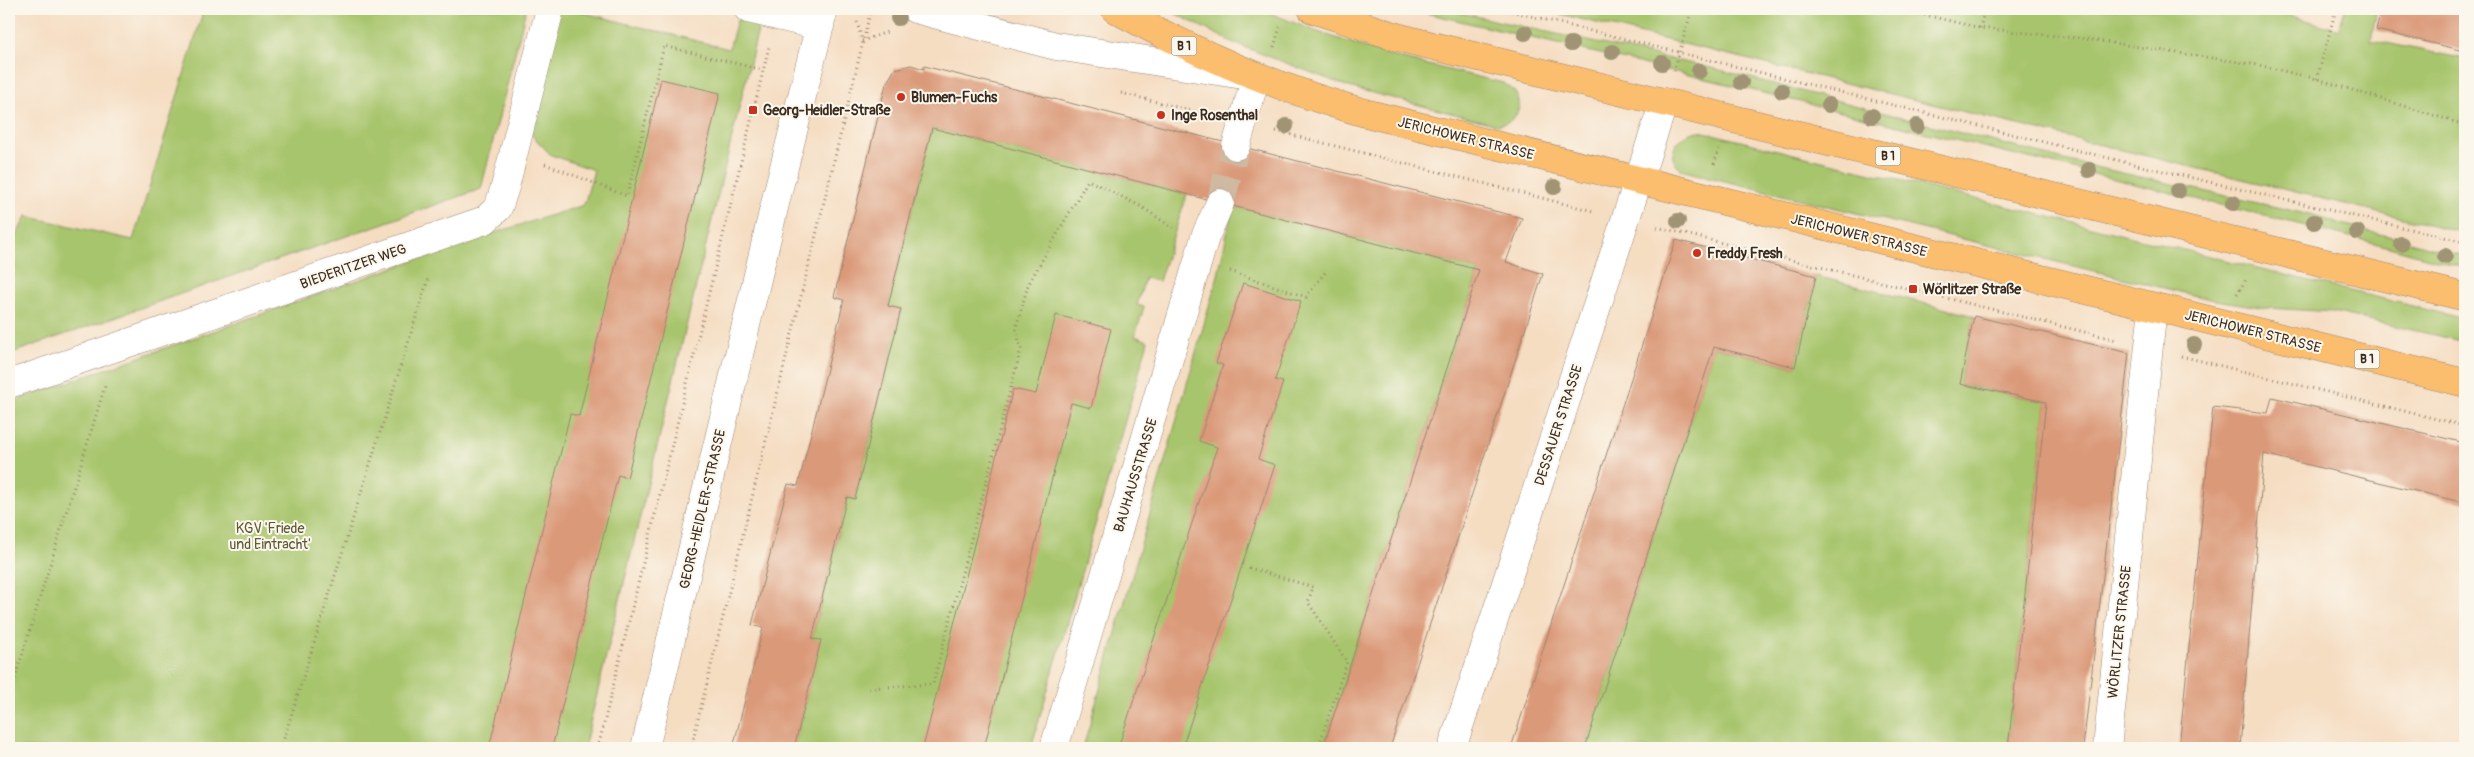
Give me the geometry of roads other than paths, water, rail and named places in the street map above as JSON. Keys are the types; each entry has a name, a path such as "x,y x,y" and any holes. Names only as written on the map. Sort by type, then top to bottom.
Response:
{"main road":[{"name":"JERICHOWER STRASSE","path":"1115,9 1167,38 1256,77 1364,113 2465,383"},
{"name":"B 1","path":"1312,9 1397,37 2465,297"}],"street":[{"name":"BIEDERITZER WEG","path":"9,384 100,351 485,220 500,203 550,9"},
{"path":"748,9 822,18"},
{"name":"JERICHOWER STRASSE","path":"915,9 1056,46 1256,77"},
{"name":"GEORG-HEIDLER-STRASSE","path":"644,748 776,197 822,18"},
{"path":"1236,146 1256,77"},
{"name":"DESSAUER STRASSE","path":"1452,748 1664,102"},
{"name":"BAUHAUSSTRASSE","path":"1054,748 1199,260 1220,203"},
{"name":"WÖRLITZER STRASSE","path":"2107,748 2153,307"}],"tunnel":[{"path":"1220,203 1236,146"}],"place":[{"name":"Blumen-Fuchs","path":"901,97"},
{"name":"Georg-Heidler-Straße","path":"753,110"},
{"name":"Inge Rosenthal","path":"1161,115"},
{"name":"Freddy Fresh","path":"1697,253"},
{"name":"Wörlitzer Straße","path":"1913,289"}],"park label":[{"name":"KGV 'Friede und Eintracht'","path":"270,536"}]}
